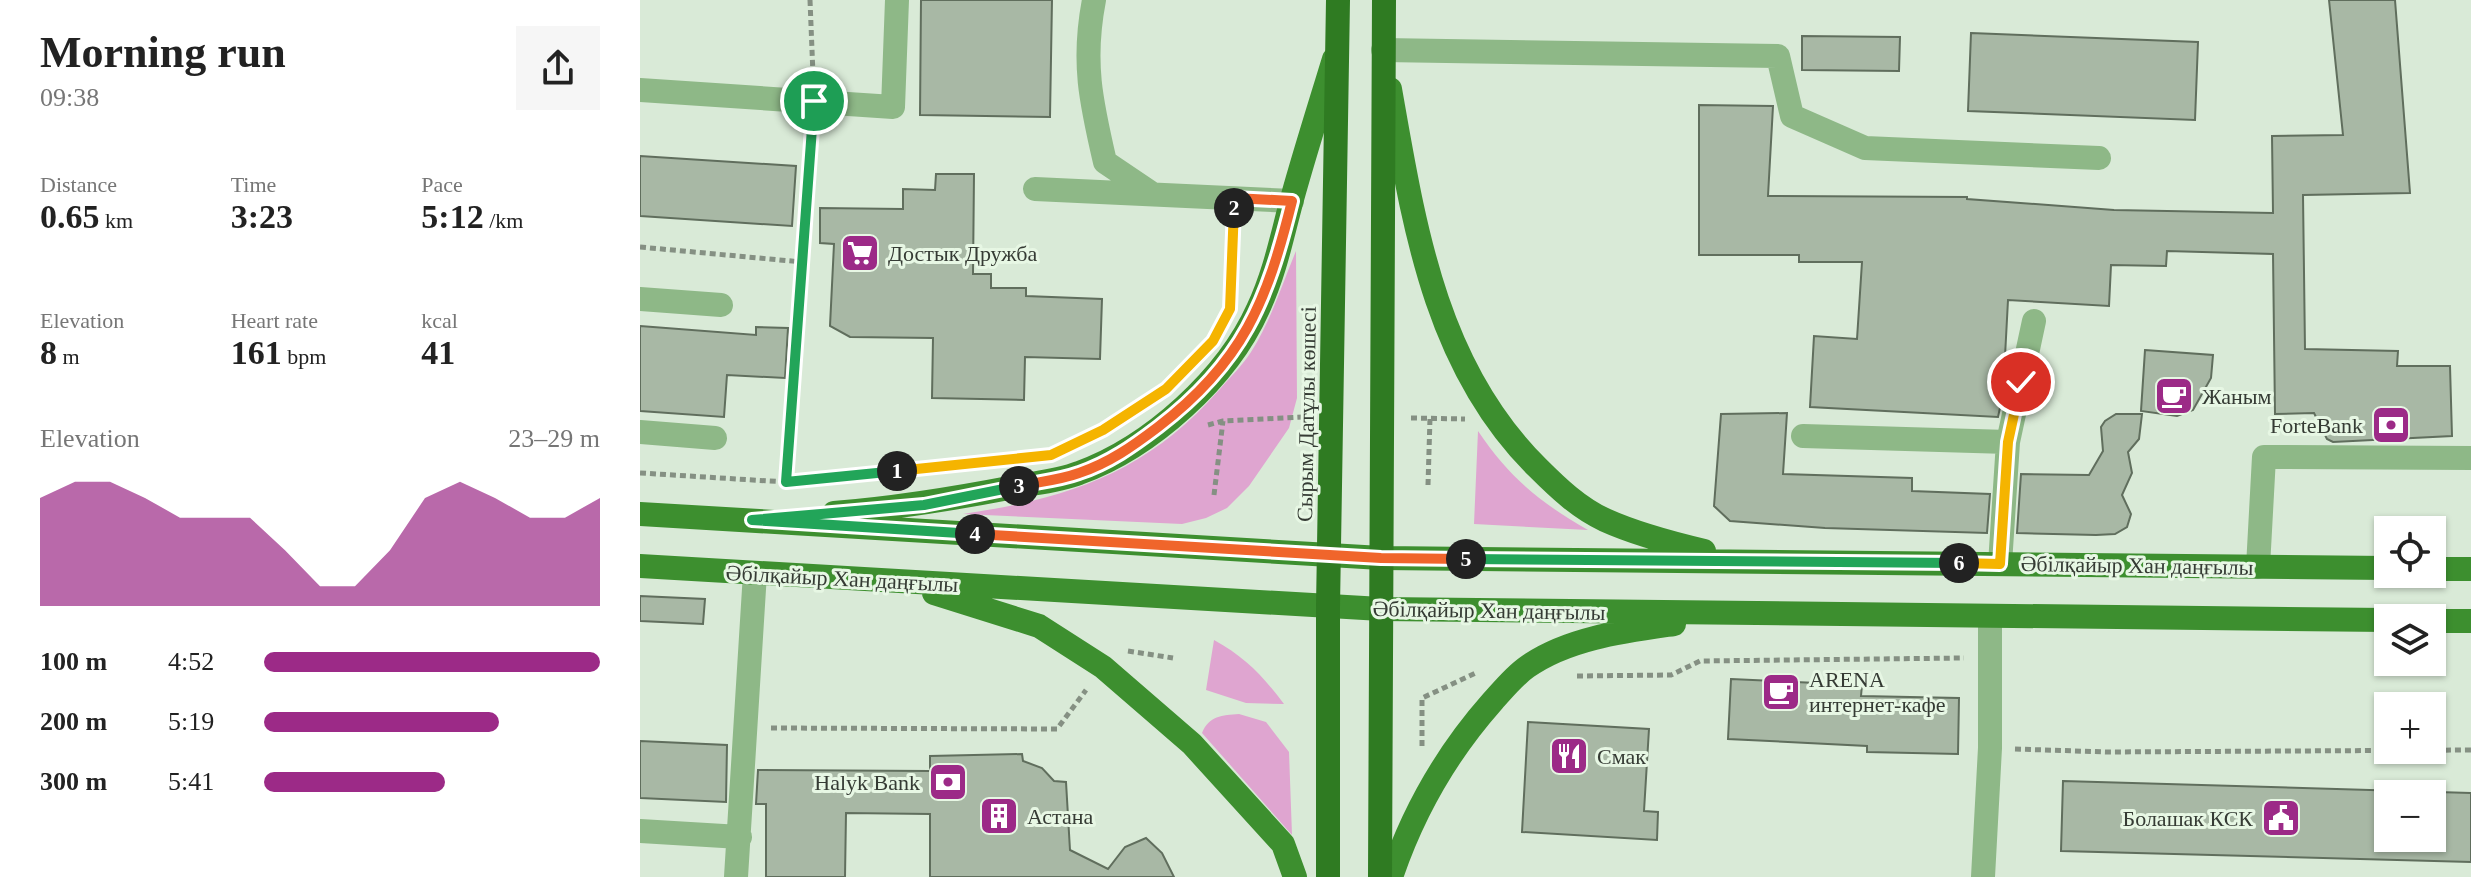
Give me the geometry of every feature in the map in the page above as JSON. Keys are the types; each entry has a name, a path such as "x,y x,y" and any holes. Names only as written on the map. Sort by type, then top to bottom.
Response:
{"highway":[{"name":"Сырым Датұлы көшесі","path":"1328,877 1328,607 1338,0"},
{"path":"1380,877 1384,0"}],"main road":[{"path":"752,520 924,505 1077,474 1119,456 1185,406 1216,375 1240,343 1276,267 1337,49"},
{"path":"1383,50 1410,204 1449,339 1486,406 1518,449 1561,492 1603,519 1666,542 1753,562"},
{"name":"Әбілқайыр Хан даңғылы","path":"640,514 1381,558 2374,568"},
{"name":"Әбілқайыр Хан даңғылы","path":"640,566 1381,609 2374,620"},
{"path":"2446,569 2471,569"},
{"path":"897,581 1039,626 1103,667 1192,744 1283,844 1295,877"},
{"path":"1391,877 1423,800 1445,763 1473,723 1527,667 1567,648 1615,633 1751,613"},
{"path":"2446,621 2471,621"}],"lane":[{"path":"640,90 893,107 897,0"},
{"path":"1094,0 1087,84 1105,162 1153,195"},
{"path":"1383,50 1778,56 1792,116 1865,148 2099,158"},
{"path":"1035,189 1292,201"},
{"path":"640,299 721,305"},
{"path":"2000,564 2008,442 2034,321"},
{"path":"640,432 715,438"},
{"path":"1803,436 2008,442"},
{"path":"2258,567 2264,457 2471,458"},
{"path":"736,877 755,573"},
{"path":"1983,877 1990,748 1990,616"},
{"path":"640,831 740,837"}],"path":[{"path":"786,482 814,101 810,0"},
{"path":"1230,309 1234,198"},
{"path":"640,247 803,262"},
{"path":"1428,485 1430,418"},
{"path":"1214,495 1223,421"},
{"path":"640,473 786,482 973,463"},
{"path":"746,728 1057,729 1116,650 1173,658"},
{"path":"1575,676 1671,675 1700,661 1989,658"},
{"path":"1422,698 1480,672"},
{"path":"1990,748 2108,752 2471,750"}],"shaded area":[{"path":"1296,251 1297,398 1289,428 1249,486 1227,508 1182,524 963,514 1038,500 1072,490 1104,477 1164,442 1192,418 1248,357 1270,315"},
{"path":"1478,431 1501,462 1526,487 1588,530 1474,524"},
{"path":"1214,640 1253,668 1284,704 1246,703 1206,690"},
{"path":"1239,714 1266,722 1289,752 1292,835 1202,733 1212,720"}],"building":[{"path":"921,0 1052,0 1050,117 920,115"},
{"path":"2329,0 2395,0 2410,193 2303,195 2305,349 2398,351 2397,366 2450,366 2452,436 2333,442 2327,439 2314,413 2275,414 2273,254 2167,251 2166,266 2111,265 2109,306 2008,300 2003,394 1998,417 1810,407 1814,336 1857,339 1862,262 1799,262 1799,255 1699,255 1699,105 1773,106 1768,196 1967,197 2114,210 2273,213 2272,136 2343,135"},
{"path":"1971,33 2198,42 2195,120 1968,111"},
{"path":"1802,36 1900,37 1899,71 1802,70"},
{"path":"640,156 796,166 792,226 640,216"},
{"path":"936,174 974,174 973,274 991,274 991,288 1026,288 1026,296 1102,299 1100,359 1025,357 1024,400 932,398 933,338 850,337 830,326 834,244 820,243 820,208 903,209 903,189 935,190"},
{"path":"640,326 756,335 756,327 788,328 785,378 727,375 724,417 640,411"},
{"path":"2145,350 2213,355 2211,378 2193,410 2177,416 2141,411"},
{"path":"1787,413 1783,474 1912,478 1912,491 1990,494 1987,533 1825,528 1730,521 1714,506 1721,414"},
{"path":"2116,414 2142,414 2139,439 2128,452 2132,473 2122,495 2131,514 2127,527 2115,534 2017,533 2021,474 2089,475 2103,451 2101,427"},
{"path":"640,596 705,599 703,624 640,621"},
{"path":"1731,679 1862,685 1861,696 1959,698 1958,754 1867,752 1867,746 1728,739"},
{"path":"1528,722 1649,729 1644,811 1658,812 1657,840 1522,832"},
{"path":"640,741 727,745 726,802 640,798"},
{"path":"1022,754 1023,761 1042,768 1054,781 1066,782 1070,850 1108,869 1125,847 1146,838 1162,853 1174,877 930,877 930,814 846,813 845,877 766,877 766,804 756,804 758,770 930,771 930,756"},
{"path":"2063,781 2374,790 2374,852 2446,852 2446,792 2471,793 2471,862 2061,851"}],"place":[{"name":"Достык Дружба","path":"860,253"},
{"name":"Жаным","path":"2174,396"},
{"name":"ForteBank","path":"2391,425"},
{"name":"ARENA интернет-кафе","path":"1781,692"},
{"name":"Смак","path":"1569,756"},
{"name":"Halyk Bank","path":"948,782"},
{"name":"Астана","path":"999,816"},
{"name":"Болашак КСК","path":"2281,818"}],"route":[{"path":"814,101 786,482 1051,455 1103,430 1166,389 1213,341 1230,309 1234,198 1292,201 1276,267 1240,343 1216,375 1185,406 1119,456 1077,474 924,505 752,520 1381,558 2000,564 2008,442 2021,382"}]}
